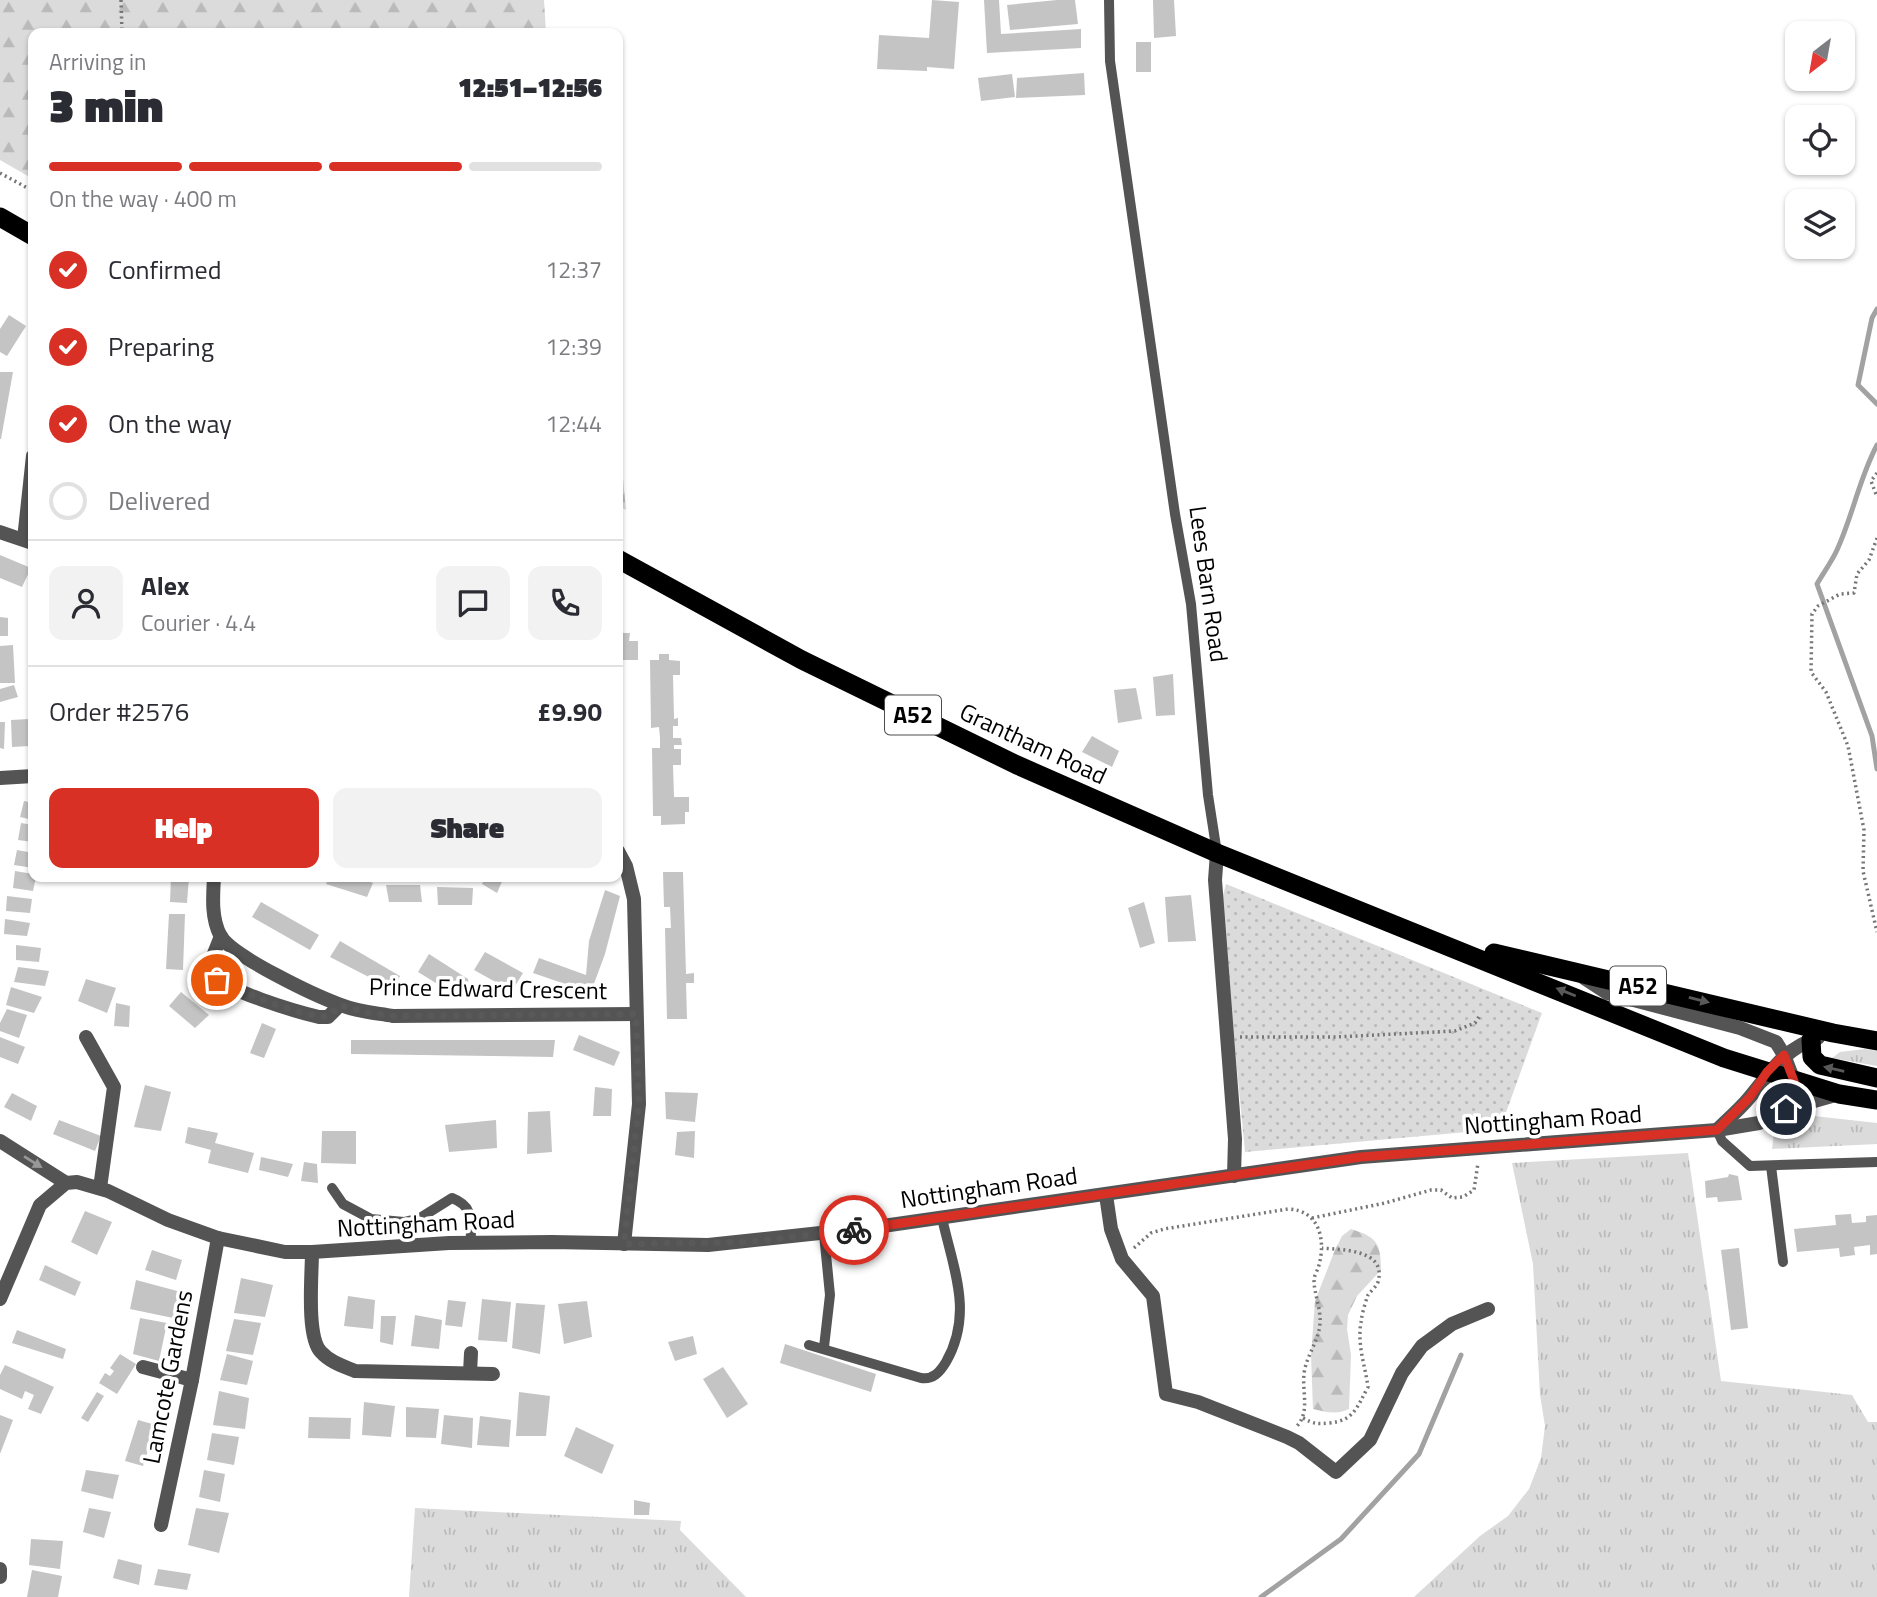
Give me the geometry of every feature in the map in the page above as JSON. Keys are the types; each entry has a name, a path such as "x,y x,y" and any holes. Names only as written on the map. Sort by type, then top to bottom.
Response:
{"highway":[{"path":"0,217 28,233"},
{"name":"Grantham Road","path":"623,562 802,660 1017,765 1217,853 1724,1058 1839,1094"},
{"name":"Grantham Road","path":"1442,942 1572,970 1833,1033"},
{"name":"A52","path":"1833,1033 1877,1041"},
{"path":"1811,1040 1812,1057 1819,1065 1877,1078"},
{"name":"A52","path":"1839,1094 1877,1100"}],"street":[{"path":"0,532 28,541"},
{"path":"0,778 28,776"},
{"name":"Lees Barn Road","path":"1217,853 1215,880 1235,1139 1234,1176"},
{"path":"623,860 634,899 639,1104 624,1244"},
{"name":"Prince Edward Crescent","path":"214,882 215,915 221,936 240,954 340,1005 393,1016 636,1014"},
{"name":"Prince Edward Crescent","path":"221,936 211,961 211,973 217,980 262,999 319,1017 328,1017 340,1005"},
{"path":"1572,970 1608,993 1752,1032 1776,1042 1794,1081 1786,1109"},
{"path":"1717,1130 1750,1097 1767,1072 1784,1055 1811,1040 1833,1033"},
{"path":"86,1037 114,1087 100,1188"},
{"name":"Nottingham Road","path":"66,1183 77,1182 100,1188 133,1201 168,1220 218,1238 285,1252 471,1243 722,1244 942,1218 1361,1157 1717,1130 1759,1124 1786,1109 1839,1094"},
{"path":"0,1141 66,1183 40,1205 0,1299"},
{"path":"1106,1195 1111,1229 1122,1259 1153,1296 1166,1394 1198,1402 1287,1437 1336,1472 1370,1440 1402,1373 1422,1346 1452,1324 1488,1308"},
{"name":"Lamcote Gardens","path":"161,1525 192,1380 218,1238"},
{"path":"312,1252 312,1319 319,1351 336,1363 355,1371 493,1374"},
{"path":"470,1373 471,1353"},
{"path":"144,1367 192,1380"},
{"path":"0,1569 0,1577"}],"lane":[{"name":"Lees Barn Road","path":"1109,0 1110,61 1175,514 1191,604 1208,795 1217,853"},
{"path":"1717,1130 1722,1141 1750,1166 1877,1162"},
{"path":"1771,1166 1783,1262"},
{"path":"332,1188 343,1204 371,1219 404,1222 420,1218 452,1198 463,1203 470,1212 471,1243"},
{"path":"809,1345 920,1378 932,1378 937,1374 952,1351 960,1318 957,1271 942,1218"},
{"path":"824,1234 830,1295 824,1348"}],"path":[{"path":"121,0 122,28"},
{"path":"0,173 28,188"},
{"path":"1877,472 1871,481 1877,497"},
{"path":"1877,538 1869,560 1857,573 1854,593 1840,594 1818,606 1812,614 1811,672 1826,692 1848,746 1864,830 1863,871 1877,932"},
{"path":"1227,1037 1336,1037 1455,1031 1475,1023 1480,1015"},
{"path":"1311,1219 1431,1190 1441,1189 1452,1198 1463,1197 1474,1190 1479,1160"},
{"path":"1122,1259 1151,1233 1164,1229 1288,1209 1301,1210 1311,1219 1323,1239 1314,1279 1320,1322 1318,1336 1304,1375 1303,1418 1313,1424 1343,1422 1353,1415 1368,1387 1360,1354 1360,1324 1367,1297 1378,1281 1377,1264 1372,1258 1359,1252 1322,1248"}],"green space":[{"path":"0,0 544,0 546,28 28,28 28,176 0,160"},
{"path":"623,478 626,510 623,508"},
{"path":"1226,884 1542,1013 1500,1129 1245,1152 1221,903"},
{"path":"1865,1049 1877,1051 1877,1066 1832,1058 1840,1052"},
{"path":"1814,1116 1877,1123 1877,1144 1772,1149 1774,1133"},
{"path":"1688,1153 1721,1381 1852,1395 1868,1422 1877,1422 1877,1597 1414,1597 1480,1536 1508,1516 1529,1489 1541,1458 1545,1426 1540,1395 1533,1264 1512,1163"},
{"path":"1351,1229 1375,1242 1380,1253 1381,1270 1357,1296 1348,1315 1351,1355 1349,1409 1327,1412 1313,1409 1311,1355 1315,1301 1342,1236"},
{"path":"415,1508 681,1521 680,1530 746,1597 409,1597"}],"building":[{"path":"932,0 959,2 954,69 877,69 879,35 929,38"},
{"path":"984,0 999,0 1001,34 1081,29 1081,48 987,53"},
{"path":"1075,0 1078,24 1010,30 1007,5"},
{"path":"1153,0 1174,0 1176,36 1154,38"},
{"path":"1136,42 1151,42 1151,72 1136,72"},
{"path":"1084,73 1085,95 1016,98 1017,78"},
{"path":"1012,74 1015,97 981,101 978,78"},
{"path":"9,315 26,326 7,356 0,352 0,329"},
{"path":"0,372 13,372 1,439 0,439"},
{"path":"0,555 28,567 28,574 22,587 0,578"},
{"path":"0,617 8,618 8,636 0,636"},
{"path":"623,633 630,633 629,641 638,641 638,660 623,660"},
{"path":"13,645 15,683 0,683 0,646"},
{"path":"659,654 669,654 669,660 680,661 680,675 673,675 674,719 678,718 678,726 673,726 673,738 681,738 682,745 674,745 674,749 681,749 681,765 673,765 674,797 689,797 689,812 685,812 685,824 661,825 661,816 653,816 652,748 660,748 660,738 659,727 651,728 650,660 659,660"},
{"path":"1173,674 1175,715 1156,716 1153,677"},
{"path":"14,685 18,697 0,702 0,689"},
{"path":"1136,688 1142,719 1118,723 1114,690"},
{"path":"28,719 28,746 12,747 11,720"},
{"path":"0,722 5,722 4,749 0,748"},
{"path":"1092,736 1119,751 1112,767 1082,752"},
{"path":"24,801 28,802 28,819 20,817"},
{"path":"21,823 28,824 28,841 18,840"},
{"path":"17,850 28,852 28,867 14,865"},
{"path":"15,871 28,873 28,882 35,882 33,891 13,888"},
{"path":"663,872 683,872 686,974 694,973 694,983 686,983 687,1019 667,1019 665,928 671,928 670,907 664,907"},
{"path":"171,882 189,882 187,903 170,902"},
{"path":"327,882 373,883 367,897 326,884"},
{"path":"483,882 502,882 497,893 482,884"},
{"path":"386,885 420,885 422,902 389,902"},
{"path":"437,887 473,888 472,905 438,905"},
{"path":"605,890 620,896 605,954 592,989 569,983 568,985 533,973 539,958 586,975 589,941"},
{"path":"1191,895 1196,941 1168,942 1165,897"},
{"path":"7,896 32,899 30,913 6,911"},
{"path":"261,902 319,935 310,950 252,917"},
{"path":"1144,902 1155,943 1140,948 1128,908"},
{"path":"169,914 185,914 183,970 166,969"},
{"path":"5,919 30,923 27,936 4,934"},
{"path":"340,941 400,976 394,990 330,957"},
{"path":"16,945 41,948 39,962 16,960"},
{"path":"485,952 523,973 512,991 474,970"},
{"path":"429,954 468,979 469,988 453,984 444,988 418,972"},
{"path":"18,967 49,971 45,986 14,982"},
{"path":"86,979 116,988 107,1013 78,1001"},
{"path":"11,987 42,997 34,1013 6,1005"},
{"path":"181,992 209,1015 195,1028 169,1006"},
{"path":"116,1003 130,1006 129,1027 114,1026"},
{"path":"7,1009 27,1015 19,1038 0,1031 0,1023"},
{"path":"262,1023 276,1029 264,1058 250,1053"},
{"path":"579,1035 620,1052 614,1066 573,1050"},
{"path":"0,1037 25,1047 18,1064 0,1057"},
{"path":"351,1040 555,1040 553,1057 351,1054"},
{"path":"145,1085 171,1092 161,1131 134,1127"},
{"path":"595,1087 612,1089 611,1116 593,1116"},
{"path":"665,1092 698,1093 695,1122 666,1119"},
{"path":"12,1093 37,1106 31,1121 4,1107"},
{"path":"550,1111 552,1152 527,1154 528,1112"},
{"path":"59,1120 101,1136 95,1151 53,1134"},
{"path":"496,1120 497,1148 449,1152 445,1125"},
{"path":"188,1127 218,1133 215,1143 254,1153 248,1173 208,1163 211,1150 185,1143"},
{"path":"322,1131 356,1131 356,1164 321,1163"},
{"path":"695,1131 694,1158 675,1155 677,1132"},
{"path":"261,1157 293,1164 288,1177 259,1170"},
{"path":"304,1162 317,1164 318,1183 301,1181"},
{"path":"1729,1174 1738,1176 1742,1200 1718,1202 1717,1197 1706,1198 1705,1181 1728,1177"},
{"path":"85,1211 112,1222 97,1255 71,1242"},
{"path":"1851,1214 1852,1223 1866,1222 1866,1216 1877,1215 1877,1254 1870,1255 1870,1245 1854,1247 1855,1255 1840,1257 1839,1248 1797,1252 1794,1229 1836,1225 1835,1215"},
{"path":"1739,1248 1748,1328 1731,1330 1721,1250"},
{"path":"152,1250 182,1260 176,1280 145,1270"},
{"path":"45,1265 81,1282 75,1296 39,1280"},
{"path":"241,1278 273,1285 265,1317 234,1313"},
{"path":"136,1280 181,1292 173,1318 130,1309"},
{"path":"348,1296 375,1300 373,1329 344,1326"},
{"path":"482,1299 511,1302 507,1342 478,1340"},
{"path":"448,1300 466,1302 462,1327 445,1325"},
{"path":"587,1301 592,1337 564,1344 558,1304"},
{"path":"516,1303 545,1305 540,1354 512,1348"},
{"path":"415,1315 442,1320 439,1349 411,1346"},
{"path":"381,1316 396,1316 393,1345 380,1342"},
{"path":"140,1318 167,1323 159,1361 133,1354"},
{"path":"234,1319 261,1323 253,1355 226,1351"},
{"path":"17,1330 66,1349 63,1359 12,1343"},
{"path":"693,1336 697,1354 675,1361 668,1342"},
{"path":"785,1344 876,1374 871,1392 780,1363"},
{"path":"120,1354 136,1364 117,1394 99,1383 105,1373 110,1376 114,1371 110,1368"},
{"path":"227,1354 253,1361 247,1385 220,1380"},
{"path":"5,1365 54,1387 41,1414 28,1409 34,1395 25,1391 22,1399 0,1389 0,1375"},
{"path":"723,1367 748,1404 727,1418 703,1379"},
{"path":"219,1391 249,1398 245,1429 213,1425"},
{"path":"97,1392 104,1396 88,1422 81,1418"},
{"path":"519,1392 550,1396 546,1436 516,1436"},
{"path":"364,1402 395,1406 391,1437 362,1435"},
{"path":"406,1407 439,1409 436,1438 406,1437"},
{"path":"0,1415 13,1420 0,1454"},
{"path":"444,1415 473,1418 472,1448 441,1444"},
{"path":"480,1416 511,1420 509,1447 477,1445"},
{"path":"309,1417 351,1418 350,1439 308,1438"},
{"path":"138,1420 156,1425 143,1466 125,1461"},
{"path":"576,1427 614,1445 602,1474 564,1456"},
{"path":"212,1433 239,1437 234,1465 207,1460"},
{"path":"86,1470 119,1475 113,1499 81,1491"},
{"path":"204,1470 225,1474 220,1502 199,1497"},
{"path":"634,1500 650,1503 649,1515 634,1515"},
{"path":"89,1508 111,1512 104,1538 83,1532"},
{"path":"196,1508 229,1513 219,1553 188,1545"},
{"path":"31,1539 63,1541 60,1569 29,1565"},
{"path":"118,1559 142,1565 139,1585 113,1578"},
{"path":"158,1569 191,1574 187,1590 154,1585"},
{"path":"32,1570 62,1576 58,1597 27,1597"}],"waterway":[{"path":"1877,309 1872,318 1858,385 1877,404"},
{"path":"1877,445 1837,550 1817,584 1872,736 1877,769"},
{"path":"1261,1597 1341,1539 1419,1454 1461,1355"}],"way so far":[{"path":"217,980 262,999 319,1017 328,1017 340,1005 393,1016 636,1014 639,1104 624,1244 749,1242 854,1230"}],"route":[{"path":"854,1230 1361,1157 1717,1130 1750,1097 1767,1072 1784,1055 1794,1081 1786,1109"}]}
